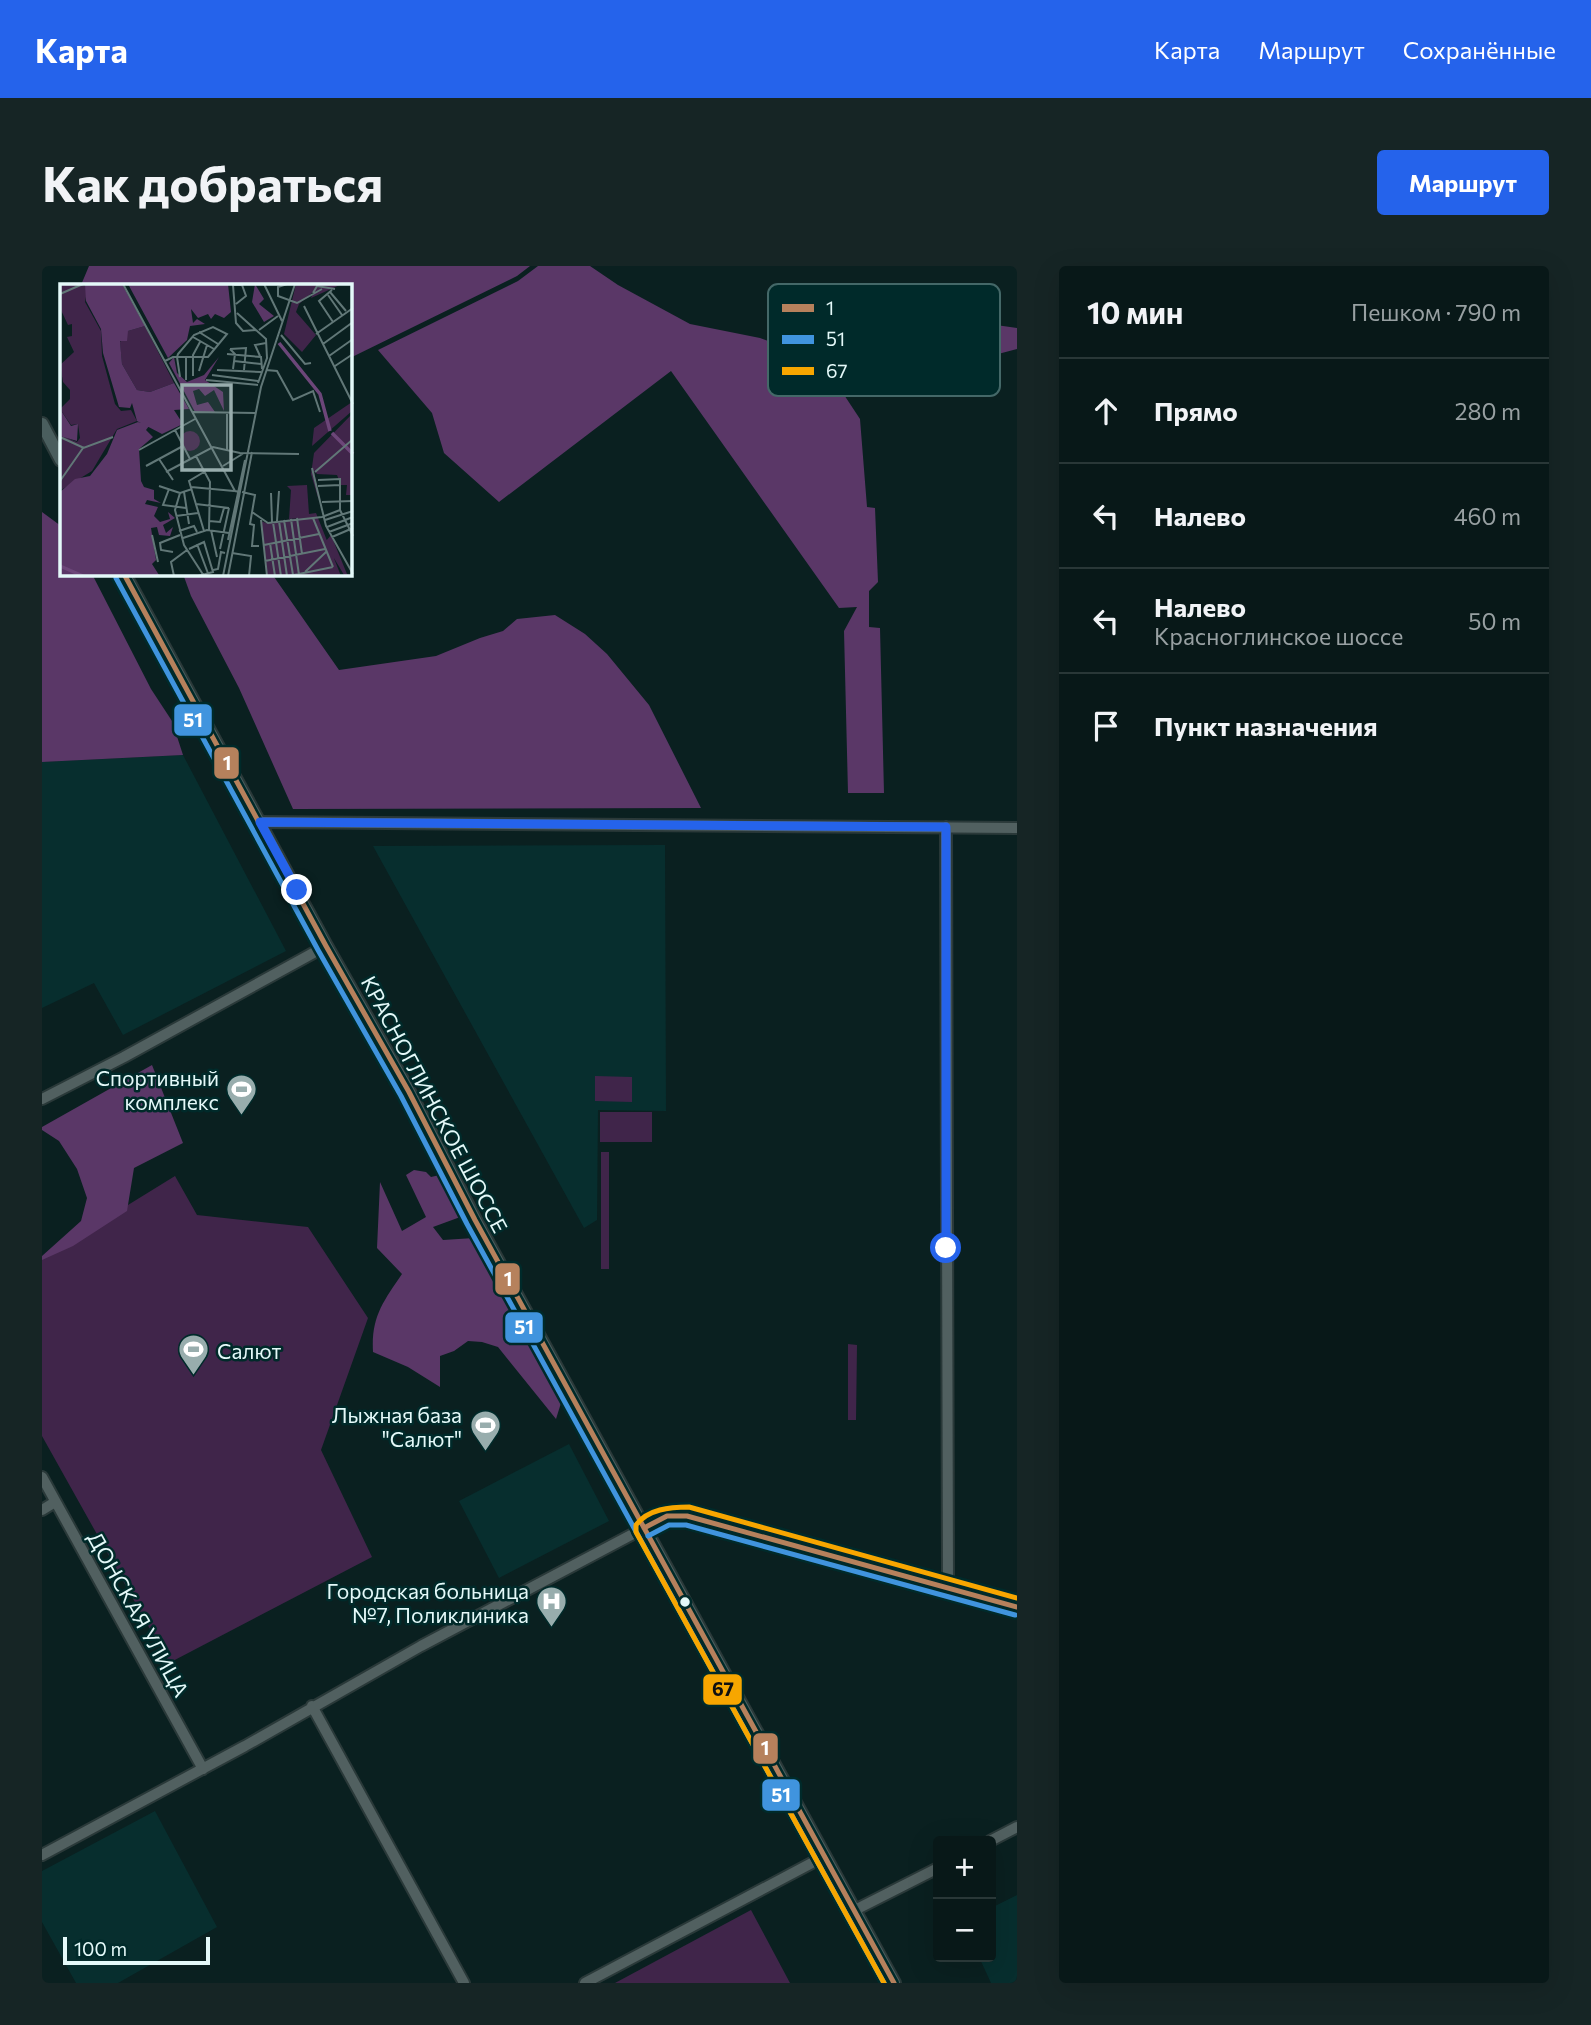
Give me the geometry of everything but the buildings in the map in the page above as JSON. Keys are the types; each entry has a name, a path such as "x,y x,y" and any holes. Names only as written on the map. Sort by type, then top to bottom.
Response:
{"main road":[{"path":"42,425 60,458"},
{"name":"КРАСНОГЛИНСКОЕ ШОССЕ","path":"125,576 894,1983"}],"street":[{"path":"260,822 1017,828"},
{"path":"946,827 948,1589"},
{"path":"42,1099 326,946"},
{"name":"ДОНСКАЯ УЛИЦА","path":"42,1477 203,1769"},
{"path":"42,1510 55,1502"},
{"path":"42,1855 203,1769 312,1706 667,1516 687,1516 1017,1607"},
{"path":"312,1706 464,1983"},
{"path":"996,1838 1017,1827"},
{"path":"585,1983 825,1856"},
{"path":"855,1910 933,1871"}],"shaded area":[{"path":"89,266 530,266 517,276 352,357 352,284 81,284"},
{"path":"538,266 590,266 618,285 690,324 768,341 768,396 845,396 860,419 867,507 875,508 878,582 869,591 869,627 880,628 884,793 848,793 844,631 857,607 839,608 671,371 499,502 444,453 432,413 378,350 518,281"},
{"path":"1000,326 1017,328 1017,349 1000,354"},
{"path":"42,512 60,525 60,576 93,576 151,689 172,721 183,755 42,762"},
{"path":"184,576 273,576 339,670 436,656 503,631 517,619 555,615 585,634 607,654 649,705 701,808 293,809 239,688 191,596"},
{"path":"183,755 286,951 123,1035 94,983 42,1008 42,762"},
{"path":"665,845 666,1111 598,1110 597,1220 584,1228 373,846"},
{"path":"152,1065 183,1143 134,1168 127,1211 73,1246 42,1260 42,1256 81,1221 87,1198 77,1169 59,1141 42,1130 42,1127"},
{"path":"595,1076 632,1077 632,1102 595,1101"},
{"path":"600,1112 652,1112 652,1142 600,1142"},
{"path":"601,1152 609,1152 609,1269 601,1269"},
{"path":"414,1170 426,1172 431,1177 444,1174 463,1216 433,1227 443,1240 474,1238 561,1403 556,1419 498,1347 468,1341 454,1351 440,1356 440,1387 408,1367 373,1352 376,1319 402,1274 377,1248 380,1182 402,1231 426,1217 406,1175"},
{"name":"Салют","path":"175,1176 197,1215 308,1227 368,1318 321,1450 372,1557 169,1663 42,1436 42,1258"},
{"path":"848,1344 857,1345 856,1420 848,1420"},
{"path":"569,1444 609,1521 499,1578 459,1501"},
{"path":"155,1811 217,1927 118,1983 76,1983 42,1922 42,1871"},
{"path":"1017,1895 1017,1983 991,1983 981,1962 996,1962 996,1906"},
{"path":"751,1910 790,1983 615,1983"}],"transit line":[{"name":"1","path":"125,576 894,1983"},
{"name":"51","path":"116,578 884,1983"},
{"name":"67","path":"884,1983 636,1532 636,1525 653,1512 689,1507 1017,1598"},
{"name":"1","path":"644,1528 667,1516 687,1516 1017,1607"},
{"name":"51","path":"648,1536 669,1525 686,1525 1015,1615"}],"place":[{"name":"Спортивный комплекс","path":"242,1116"},
{"name":"Салют","path":"194,1377"},
{"name":"Лыжная база \"Салют\"","path":"485,1453"},
{"name":"Городская больница №7, Поликлиника","path":"552,1629"}],"route":[{"path":"297,890 260,822 946,827 946,1248"}]}
